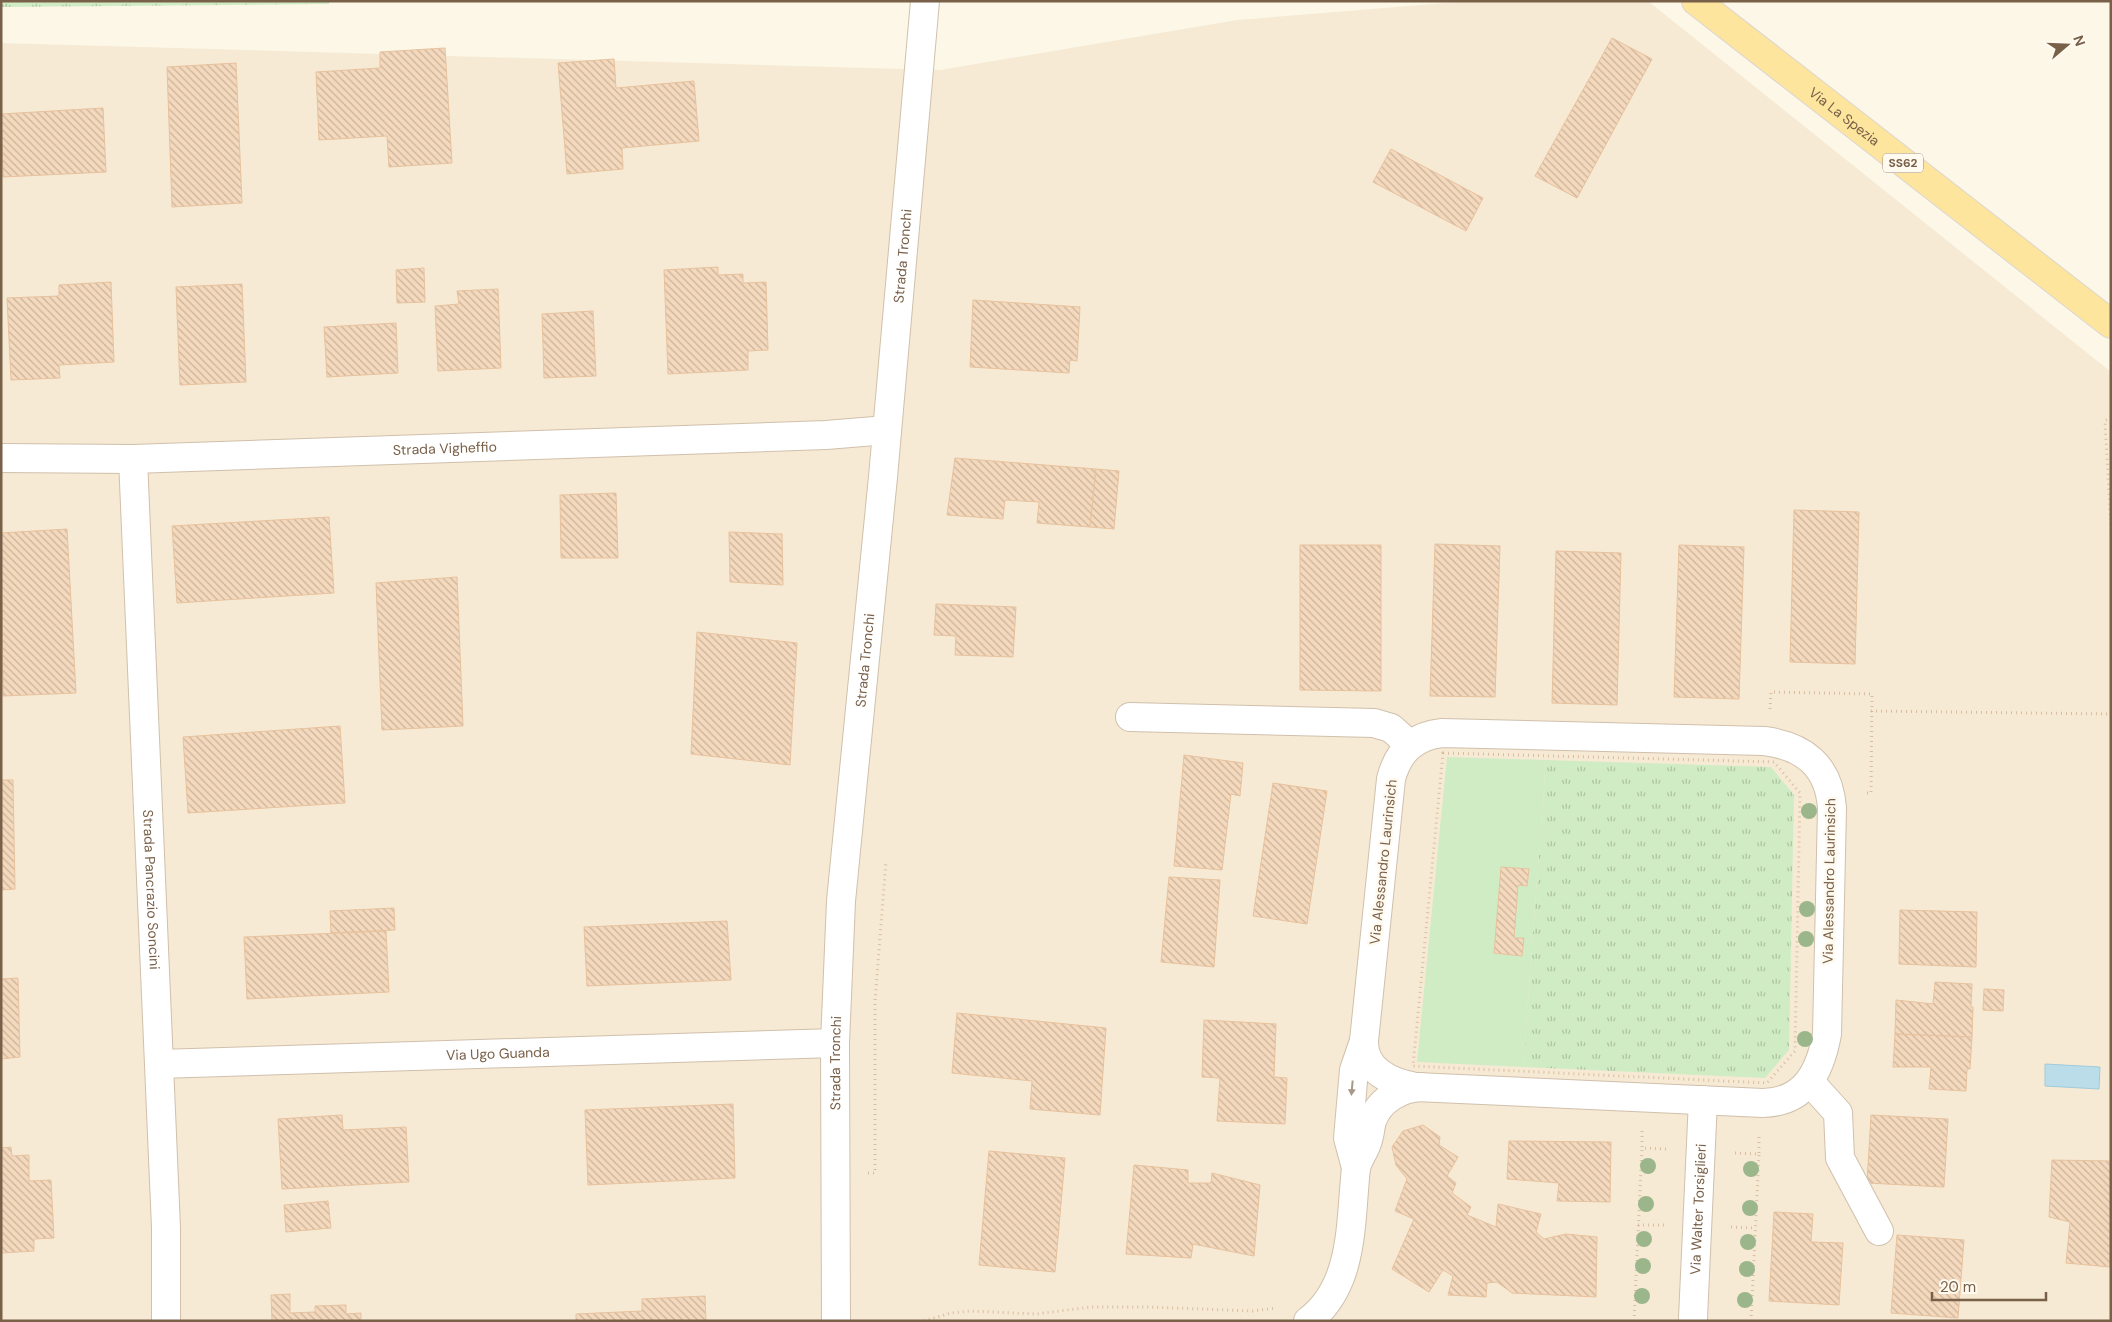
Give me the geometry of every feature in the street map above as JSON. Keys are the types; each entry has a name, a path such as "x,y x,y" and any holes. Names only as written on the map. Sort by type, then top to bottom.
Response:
{"main road":[{"name":"Via La Spezia","path":"1696,1 2111,324"}],"street":[{"name":"Strada Tronchi","path":"836,1321 835,1043 841,901 846,832 887,430 925,1"},
{"name":"Strada Vigheffio","path":"1,458 133,459 826,435 887,430"},
{"name":"Strada Pancrazio Soncini","path":"133,459 166,1228 166,1321"},
{"path":"1130,717 1374,723 1391,728 1410,744"},
{"name":"Via Alessandro Laurinsich","path":"1356,1168 1348,1138 1354,1070 1364,1041 1391,780 1397,760 1410,744 1428,736 1442,733 1764,741 1789,746 1812,761 1827,782 1832,808 1827,1034 1824,1054 1810,1082 1793,1096 1773,1103 1402,1085 1385,1077 1370,1064 1366,1056 1364,1041"},
{"name":"Via Ugo Guanda","path":"159,1064 835,1043"},
{"path":"1810,1082 1838,1113 1840,1158 1879,1231"},
{"name":"Via Alessandro Laurinsich","path":"1308,1321 1330,1299 1344,1271 1356,1168 1367,1144 1377,1112 1396,1093 1421,1087"},
{"name":"Via Walter Torsiglieri","path":"1693,1318 1703,1100"}],"path":[{"path":"2111,417 2106,421 2111,530"},
{"path":"1770,712 1771,692 1872,694 1871,793 1861,793"},
{"path":"1871,711 2111,714"},
{"path":"1443,753 1774,762 1800,793 1795,1051 1767,1083 1413,1066 1443,753"},
{"path":"864,1173 875,1173 875,1001 886,861"},
{"path":"1634,1321 1642,1125"},
{"path":"1751,1321 1759,1131"},
{"path":"1642,1148 1759,1154"},
{"path":"1638,1225 1667,1225"},
{"path":"1726,1227 1755,1228"},
{"path":"924,1321 951,1313 970,1310 1036,1314 1090,1307 1253,1311 1279,1308"}],"shaded area":[{"path":"1470,1 1648,1 2111,372 2111,1321 1,1321 1,43 940,70 1237,20"}],"green space":[{"path":"1,1 329,1 329,4 1,7"},
{"path":"1447,757 1546,760 1523,1067 1417,1062"},
{"path":"1546,760 1771,767 1794,795 1789,1050 1765,1078 1523,1067"}],"water":[{"path":"2045,1064 2100,1067 2099,1089 2045,1086"}],"building":[{"path":"1612,38 1652,59 1577,198 1535,176"},
{"path":"445,48 452,163 389,167 387,136 319,140 316,72 380,68 380,52"},
{"path":"614,59 616,88 694,81 699,141 622,148 623,169 567,174 558,63"},
{"path":"236,63 242,203 172,207 167,67"},
{"path":"103,108 106,172 3,177 1,114"},
{"path":"1391,149 1483,198 1466,231 1373,182"},
{"path":"718,267 718,275 743,274 743,283 766,282 768,350 748,351 748,370 668,374 664,270"},
{"path":"424,268 425,302 397,303 396,270"},
{"path":"111,282 114,362 59,365 60,378 11,380 7,298 59,296 59,285"},
{"path":"242,284 246,382 180,385 176,287"},
{"path":"498,289 501,368 438,371 435,306 459,304 457,291"},
{"path":"973,300 1080,307 1077,361 1070,360 1069,373 970,367"},
{"path":"593,311 596,376 544,378 542,314"},
{"path":"396,323 398,373 327,377 324,327"},
{"path":"955,458 1096,469 1090,527 1037,523 1039,502 1005,500 1003,519 947,515"},
{"path":"1096,469 1119,471 1114,529 1090,527"},
{"path":"616,493 618,558 561,558 560,495"},
{"path":"1794,510 1859,512 1855,664 1790,662"},
{"path":"329,517 334,593 177,603 172,526"},
{"path":"67,529 76,693 3,696 1,533"},
{"path":"729,532 782,534 783,585 730,582"},
{"path":"1435,544 1500,546 1495,697 1430,696"},
{"path":"1300,545 1381,545 1381,691 1300,690"},
{"path":"1679,545 1744,547 1739,699 1674,697"},
{"path":"1556,551 1621,553 1617,705 1552,703"},
{"path":"457,577 463,726 382,730 376,583"},
{"path":"936,604 1016,607 1013,657 955,655 956,636 934,635"},
{"path":"697,632 797,643 790,765 691,754"},
{"path":"340,726 345,803 188,813 183,737"},
{"path":"1184,755 1243,763 1240,796 1231,794 1222,870 1174,866"},
{"path":"1,780 13,780 15,889 1,890"},
{"path":"1273,783 1327,791 1307,924 1253,916"},
{"path":"1501,867 1529,869 1527,886 1518,885 1514,938 1524,938 1522,956 1494,953"},
{"path":"1169,877 1220,880 1214,967 1161,962"},
{"path":"394,908 395,930 331,933 330,911"},
{"path":"1900,910 1977,912 1976,967 1899,964"},
{"path":"727,921 731,980 587,986 584,927"},
{"path":"386,931 389,992 247,999 244,937"},
{"path":"18,978 20,1057 1,1059 1,979"},
{"path":"1935,982 1972,984 1972,1037 1895,1034 1896,1000 1933,1004"},
{"path":"1984,989 2004,990 2003,1011 1983,1010"},
{"path":"957,1013 1106,1028 1100,1115 1030,1109 1032,1081 952,1073"},
{"path":"1204,1020 1276,1024 1274,1077 1287,1078 1285,1124 1217,1121 1220,1078 1202,1077"},
{"path":"1895,1034 1972,1037 1970,1069 1967,1069 1966,1091 1929,1089 1931,1067 1893,1067"},
{"path":"733,1104 735,1178 588,1185 585,1110"},
{"path":"342,1115 343,1130 406,1127 409,1182 282,1189 278,1119"},
{"path":"1871,1115 1948,1119 1944,1187 1867,1183"},
{"path":"1423,1125 1440,1137 1439,1145 1458,1157 1447,1176 1456,1183 1452,1193 1471,1207 1467,1215 1496,1227 1498,1204 1541,1214 1536,1232 1544,1239 1566,1234 1597,1237 1596,1297 1512,1293 1497,1282 1487,1283 1486,1297 1448,1295 1453,1276 1443,1270 1429,1292 1392,1269 1414,1219 1395,1211 1407,1179 1396,1165 1392,1147 1403,1131"},
{"path":"1509,1141 1611,1142 1610,1202 1557,1201 1559,1183 1507,1179"},
{"path":"11,1147 12,1156 29,1155 29,1181 51,1180 54,1238 34,1239 34,1251 1,1253 1,1148"},
{"path":"989,1151 1065,1158 1055,1272 979,1265"},
{"path":"2052,1160 2111,1161 2110,1267 2066,1263 2070,1222 2049,1217"},
{"path":"1134,1165 1188,1170 1188,1183 1211,1183 1212,1173 1260,1185 1254,1256 1193,1244 1191,1258 1126,1254"},
{"path":"328,1201 331,1228 286,1232 284,1205"},
{"path":"1774,1212 1813,1214 1811,1242 1843,1243 1839,1305 1769,1301"},
{"path":"1897,1235 1964,1240 1958,1318 1891,1313"},
{"path":"290,1294 290,1313 315,1312 315,1306 346,1305 346,1314 361,1313 361,1321 272,1321 271,1295"},
{"path":"705,1296 706,1321 576,1321 576,1314 642,1311 642,1299"}]}
